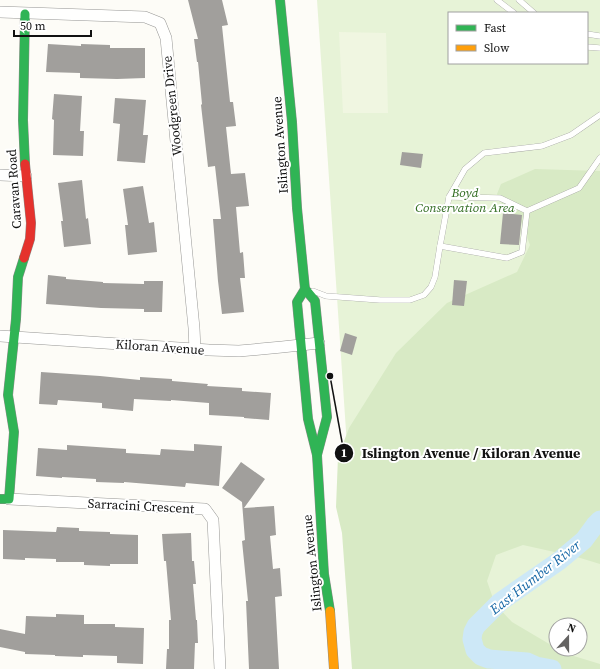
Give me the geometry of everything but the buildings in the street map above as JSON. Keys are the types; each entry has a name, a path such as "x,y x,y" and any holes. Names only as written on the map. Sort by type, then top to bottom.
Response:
{"main road":[{"name":"Islington Avenue","path":"280,0 292,122 297,208 305,289 315,301 327,417 317,455"},
{"name":"Caravan Road","path":"5,499 14,432 8,395 15,337 18,277 30,239 31,223 26,176 23,120 25,14"},
{"name":"Islington Avenue","path":"305,289 297,302 308,419 317,455 324,574 330,612 334,669"}],"street":[{"name":"Woodgreen Drive","path":"0,12 145,17 160,23 166,38 195,350"},
{"path":"0,175 26,176"},
{"name":"Kiloran Avenue","path":"0,336 195,350 238,351 320,343"},
{"name":"Sarracini Crescent","path":"5,499 205,509 213,520 220,669"}],"lane":[{"path":"497,0 513,12"},
{"path":"519,0 533,12"},
{"path":"588,34 600,36"},
{"path":"588,47 600,48"},
{"path":"305,289 326,296 380,300 410,300 424,295 432,287 435,277 449,197 465,169 484,153 542,146 571,135 600,115"},
{"path":"527,212 579,188 600,158"},
{"path":"449,197 500,198 527,212"},
{"path":"440,246 507,258 522,252 527,212"}],"green space":[{"name":"Boyd Conservation Area","path":"317,0 600,0 600,669 362,669"},
{"path":"339,32 386,33 388,113 343,113"},
{"path":"535,169 600,171 600,564 577,557 523,545 496,555 487,581 495,604 512,622 548,643 548,657 577,657 600,664 600,669 352,669 342,533 336,507 338,457 349,428 396,353 447,303 517,272 530,245 521,221 504,208 497,194 501,184"}],"waterway":[{"name":"East Humber River","path":"552,669 536,666 527,662 489,659 481,656 475,650 472,639 473,632 476,626 500,602 559,561 584,540 600,520"}],"traffic: fast":[{"path":"280,0 292,122 297,208 305,289 315,301 327,417 317,455"},
{"path":"25,14 23,120 25,164"},
{"path":"0,499 9,499 14,432 8,395 16,319 18,277 24,258"},
{"path":"305,289 297,302 308,419 317,455 324,574 330,611"}],"traffic: slow":[{"path":"330,611 334,669"}],"traffic: jam":[{"path":"24,258 30,239 31,223 25,164"}],"place":[{"name":"Islington Avenue / Kiloran Avenue","path":"330,376"}]}
